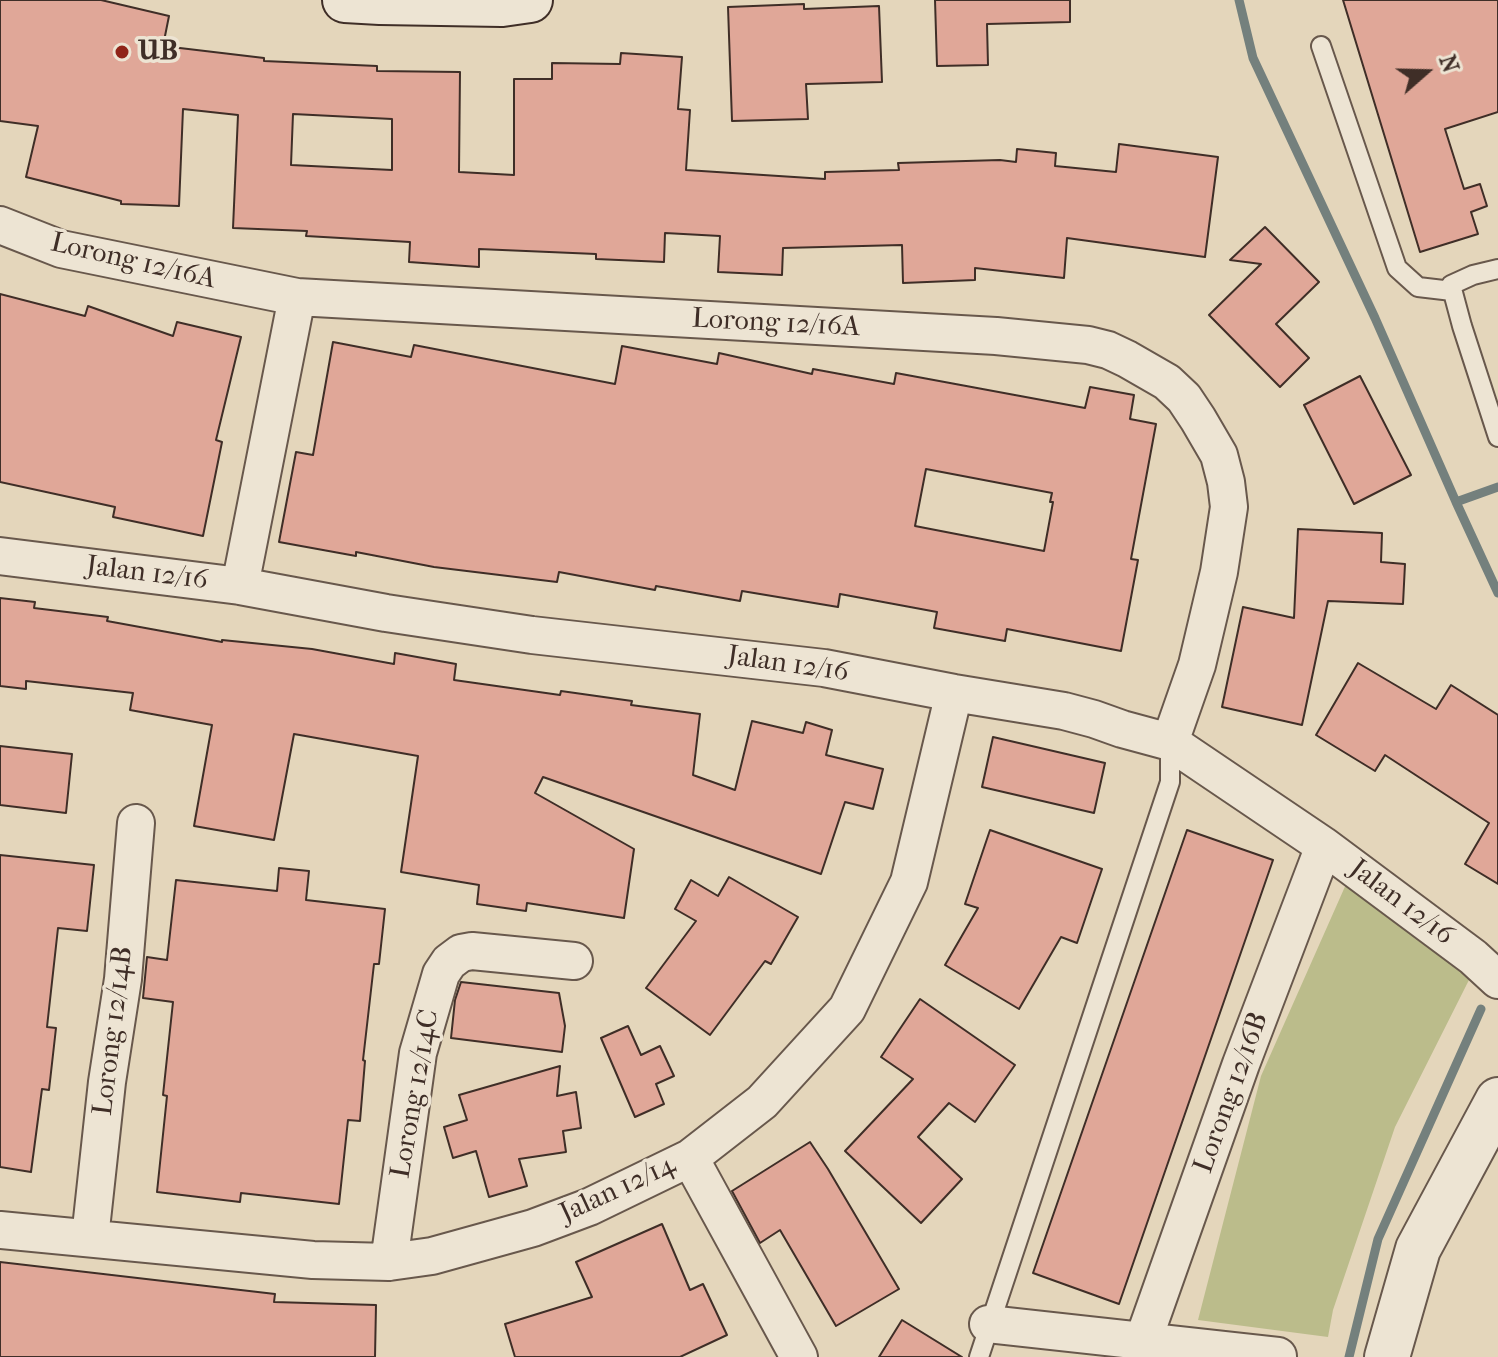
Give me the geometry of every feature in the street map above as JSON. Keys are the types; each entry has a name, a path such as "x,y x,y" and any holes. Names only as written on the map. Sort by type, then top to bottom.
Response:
{"street":[{"path":"345,0 502,4 530,0"},
{"name":"Lorong 12/16A","path":"0,225 61,249 297,297 996,336 1088,345 1108,350 1167,382 1184,398 1219,455 1226,482 1229,507 1219,572 1197,665 1170,742"},
{"path":"240,586 297,297"},
{"name":"Jalan 12/16","path":"0,556 240,586 386,613 532,635 824,668 1064,711 1170,742 1324,846 1473,957 1498,980"},
{"name":"Jalan 12/14","path":"0,1230 313,1260 389,1262 432,1256 533,1228 589,1207 690,1158 762,1102 847,1009 909,882 954,693"},
{"name":"Lorong 12/14B","path":"90,1238 107,1082 123,979 136,823"},
{"name":"Lorong 12/16B","path":"1143,1341 1241,1064 1324,846"},
{"name":"Lorong 12/14C","path":"389,1262 418,1053 441,974 449,962 461,953 472,951 574,961"},
{"path":"1387,1357 1418,1249 1498,1100"},
{"path":"690,1158 799,1357"},
{"path":"984,1340 1143,1341 1278,1356"}],"lane":[{"path":"1321,46 1397,268 1418,287 1452,291"},
{"path":"1498,269 1451,285 1498,437"},
{"path":"984,1340 1170,782 1170,742"}],"green space":[{"path":"1347,882 1472,974 1395,1127 1333,1310 1328,1337 1198,1320 1261,1076"}],"building":[{"path":"0,0 101,0 169,16 163,46 264,58 264,61 377,66 377,71 460,72 459,172 514,175 514,79 552,79 552,63 620,64 621,53 682,57 678,109 690,110 686,170 825,179 825,172 899,170 898,163 1016,162 1017,149 1056,153 1055,166 1116,172 1119,144 1218,157 1205,257 1067,238 1064,278 975,268 975,280 903,283 902,245 783,248 782,275 718,272 720,236 665,233 664,262 596,259 596,254 479,249 479,267 409,262 410,242 306,236 307,231 233,228 238,115 183,109 179,206 121,204 121,201 26,177 38,126 0,121","holes":["293,114 392,119 392,170 291,165"]},
{"path":"935,0 1070,0 1070,22 987,24 988,65 937,66"},
{"path":"1343,0 1498,0 1498,112 1445,129 1464,189 1480,184 1487,206 1471,212 1478,234 1420,252"},
{"path":"804,4 804,9 879,6 882,82 806,84 808,119 732,121 728,7"},
{"path":"1265,227 1319,282 1276,324 1309,358 1280,387 1209,315 1261,264 1230,260"},
{"path":"0,294 85,316 88,306 173,336 177,322 241,337 216,440 222,442 203,536 113,517 115,507 0,482"},
{"path":"333,342 411,357 414,345 615,384 622,346 717,364 719,353 812,374 813,369 894,384 896,373 1085,408 1090,387 1134,395 1130,419 1156,424 1131,559 1138,560 1121,651 1007,629 1005,641 934,628 937,612 840,594 838,607 742,591 740,601 656,586 655,590 559,572 557,582 434,567 356,552 356,556 279,542 296,452 313,455","holes":["926,469 1052,493 1044,551 915,526"]},
{"path":"1360,376 1411,475 1354,504 1304,405"},
{"path":"1298,529 1382,533 1381,562 1405,564 1403,604 1328,601 1302,725 1222,707 1243,607 1294,618"},
{"path":"0,598 35,602 34,608 108,617 107,621 222,642 312,649 394,664 395,653 456,664 454,680 560,695 561,691 700,714 693,775 735,790 752,721 803,733 806,722 832,730 826,755 883,769 873,809 845,802 821,874 543,777 535,793 634,849 624,918 527,903 526,911 477,904 479,885 401,872 418,756 294,734 274,840 194,826 212,725 130,710 133,693 26,681 26,689 0,686"},
{"path":"1358,663 1436,709 1451,685 1498,715 1498,884 1465,864 1489,823 1385,755 1375,771 1316,735"},
{"path":"993,737 1105,763 1094,813 982,787"},
{"path":"0,746 72,754 66,813 0,805"},
{"path":"990,830 1102,869 1077,943 1061,937 1019,1009 945,965 978,908 965,904"},
{"path":"1187,830 1273,860 1119,1304 1033,1273"},
{"path":"0,855 94,865 87,931 58,928 47,1027 56,1028 49,1090 42,1089 31,1172 0,1167"},
{"path":"279,868 309,871 306,900 385,909 379,964 374,964 363,1060 360,1121 348,1120 339,1204 241,1193 240,1202 157,1192 173,1002 143,998 147,957 167,960 176,880 277,891"},
{"path":"729,877 798,917 771,964 765,961 710,1035 646,988 696,921 675,909 691,880 718,896"},
{"path":"461,982 559,993 565,1026 562,1052 451,1038 455,1000"},
{"path":"920,999 1015,1065 975,1122 949,1103 918,1137 962,1179 921,1223 845,1151 913,1079 881,1057"},
{"path":"628,1026 641,1055 660,1046 674,1076 656,1084 664,1104 635,1117 601,1038"},
{"path":"560,1066 557,1096 576,1092 581,1128 563,1131 566,1152 519,1159 527,1186 489,1197 476,1151 453,1158 444,1127 467,1120 459,1095"},
{"path":"810,1142 899,1289 836,1326 780,1230 760,1243 732,1191"},
{"path":"662,1224 690,1290 703,1284 727,1335 680,1357 515,1357 505,1324 592,1297 576,1262"},
{"path":"0,1262 275,1294 274,1302 376,1305 375,1357 0,1357"},
{"path":"902,1320 962,1357 879,1357"}],"waterway":[{"path":"1239,0 1253,58 1375,318 1456,502"},
{"path":"1498,487 1456,502 1498,593"},
{"path":"1349,1357 1378,1239 1481,1009"}],"place":[{"name":"UB","path":"122,52"}]}
